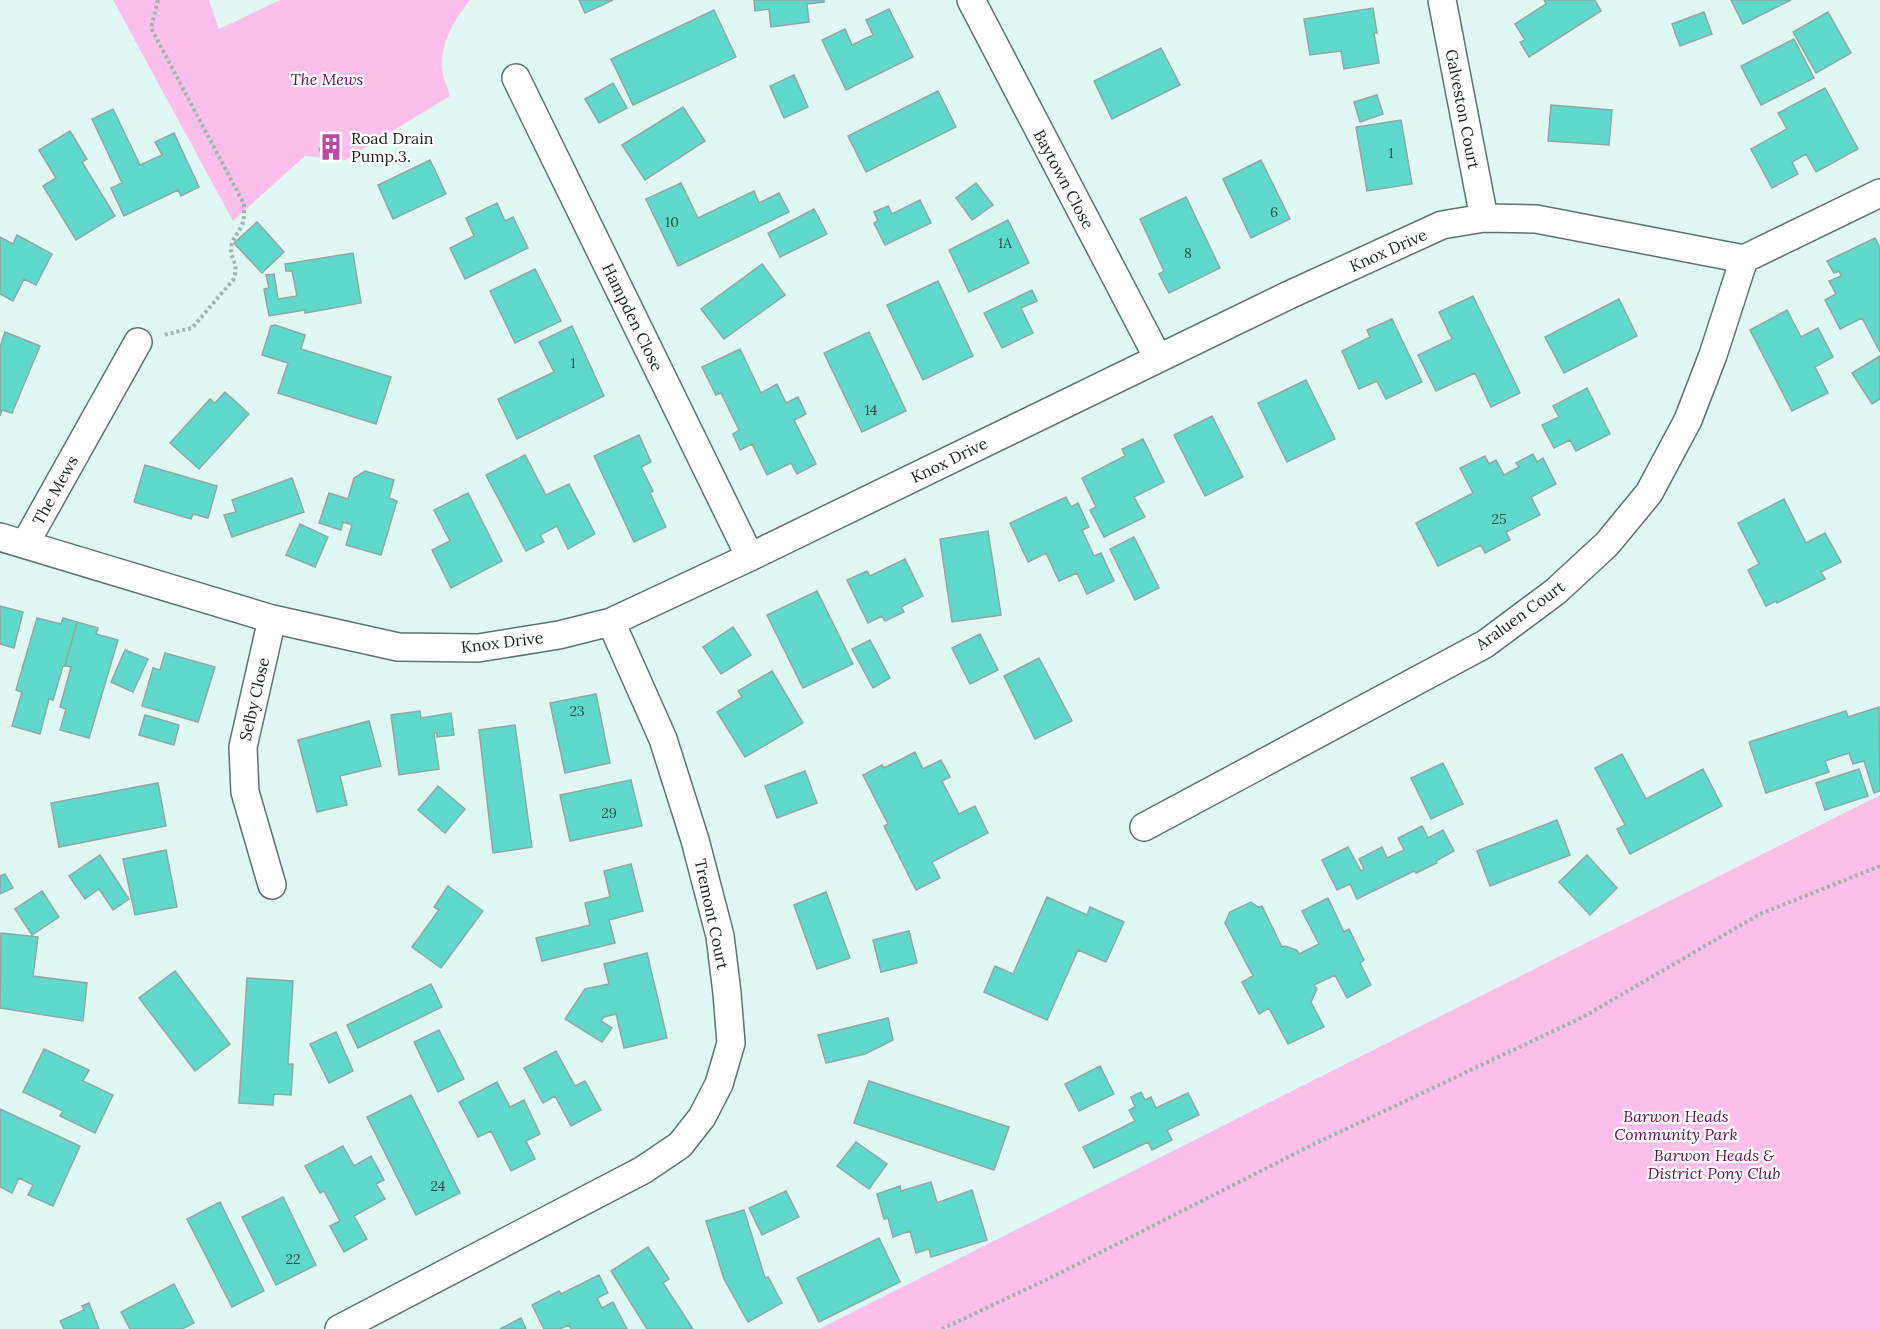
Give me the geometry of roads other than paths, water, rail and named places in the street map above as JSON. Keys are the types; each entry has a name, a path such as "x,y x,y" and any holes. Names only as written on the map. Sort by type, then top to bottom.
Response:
{"street":[{"name":"Baytown Close","path":"971,0 1158,358"},
{"name":"Galveston Court","path":"1442,0 1484,218"},
{"name":"Hampden Close","path":"516,78 750,557"},
{"path":"1744,259 1880,193"},
{"name":"Knox Drive","path":"12,540 272,619 398,647 478,648 611,622 750,557 1289,295 1442,225 1484,218 1536,219 1744,259"},
{"name":"Araluen Court","path":"1144,828 1485,644 1555,592 1607,544 1649,493 1688,420 1713,355 1744,259"},
{"name":"The Mews","path":"12,540 138,342"},
{"name":"Selby Close","path":"272,619 243,747 245,792 272,885"},
{"name":"Tremont Court","path":"339,1329 644,1170 680,1145 702,1117 719,1084 731,1043 728,993 720,936 695,840 663,739 611,622"}],"place":[{"name":"Road Drain Pump.3.","path":"331,147"}],"park label":[{"name":"Barwon Heads Community Park","path":"1676,1125"},
{"name":"Barwon Heads & District Pony Club","path":"1714,1164"}]}
